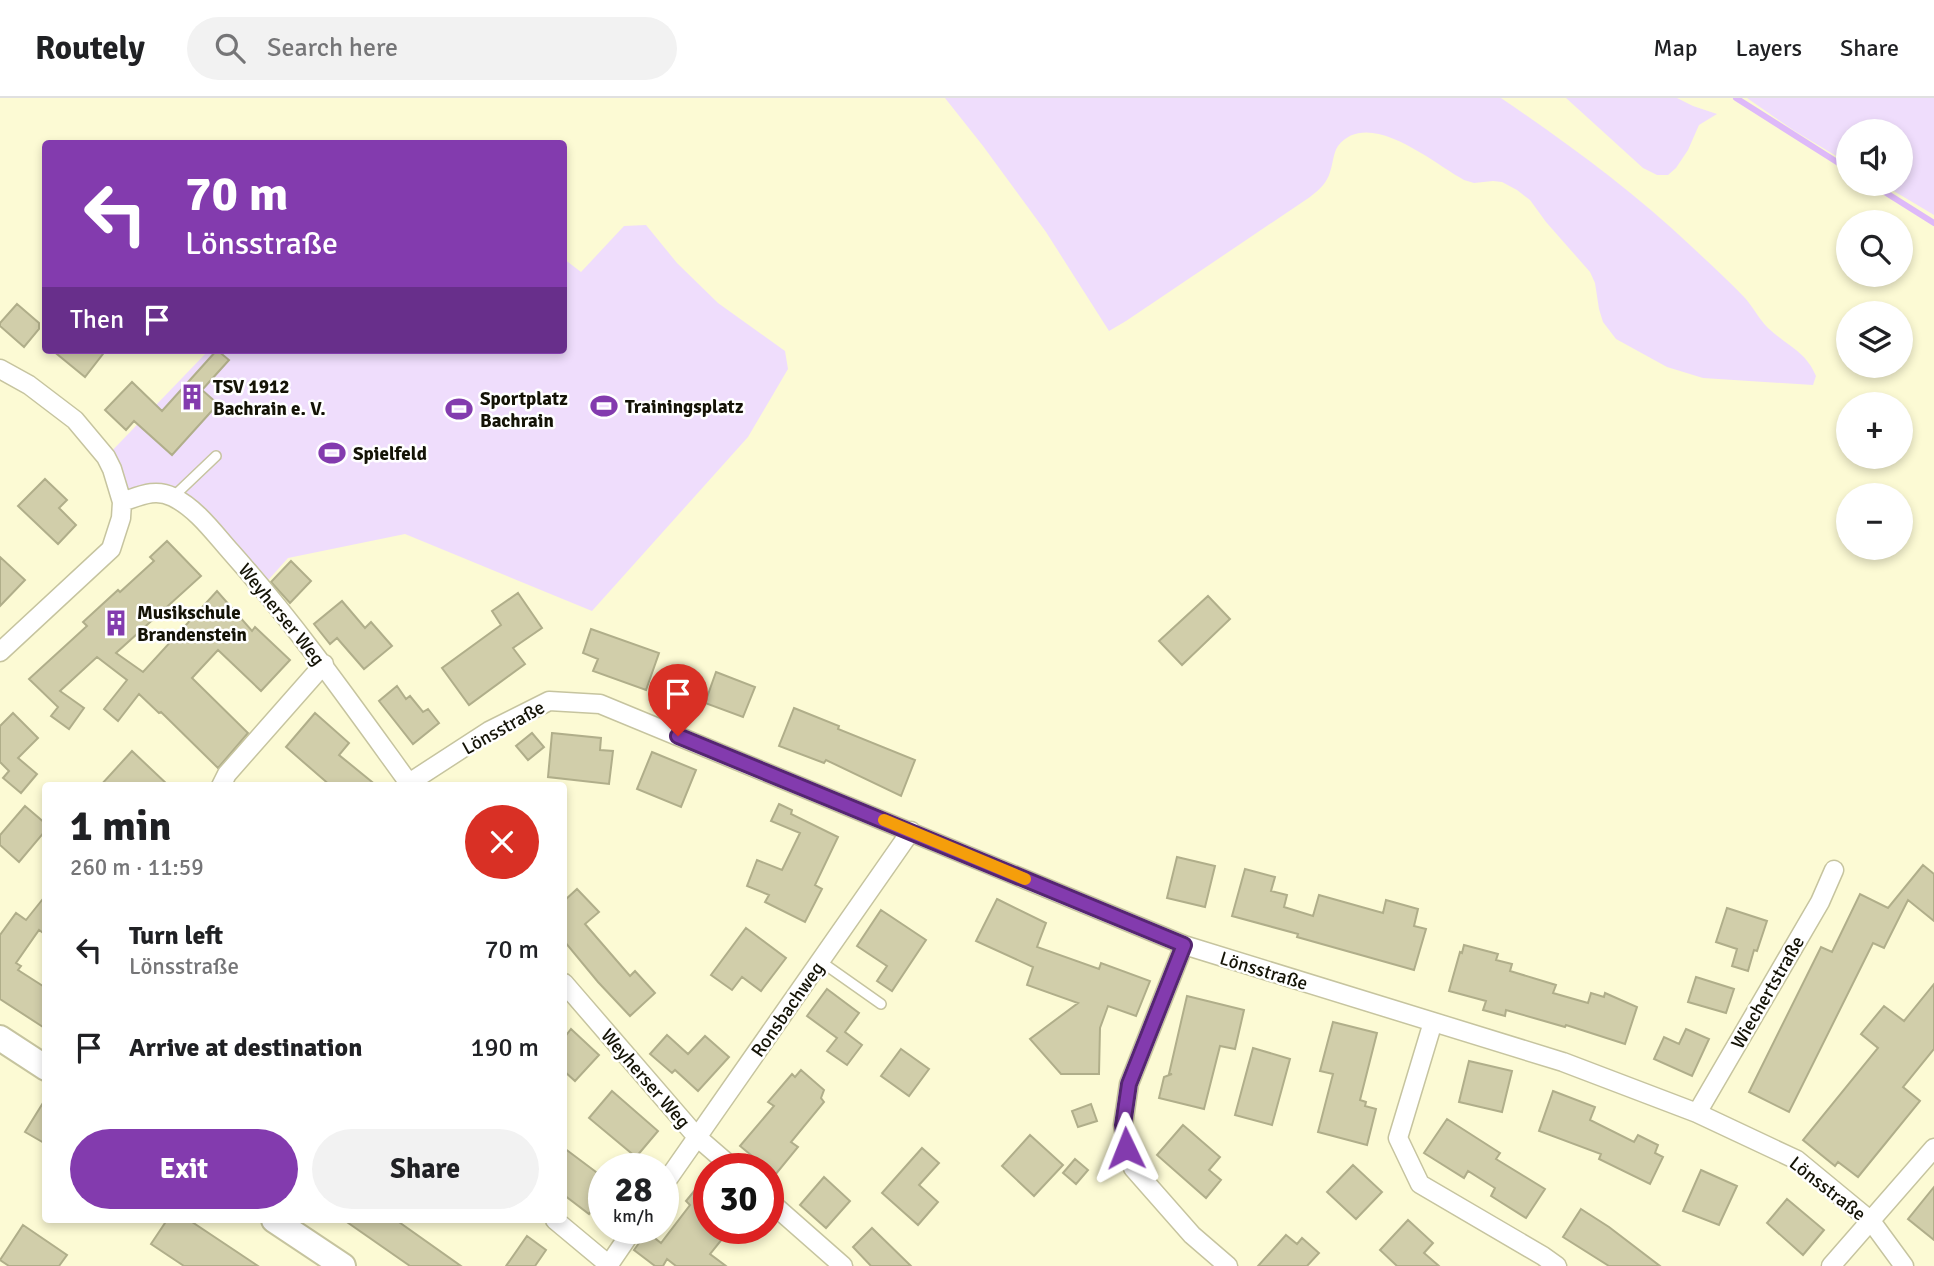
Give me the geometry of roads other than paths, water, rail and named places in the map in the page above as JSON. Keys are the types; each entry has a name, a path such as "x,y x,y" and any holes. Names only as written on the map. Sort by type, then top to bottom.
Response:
{"main road":[{"path":"0,1038 42,1065"},
{"path":"278,1223 343,1266"}],"street":[{"path":"0,369 29,385 75,420 106,457 122,502 121,518 111,550 2,648"},
{"path":"122,502 155,491 173,497"},
{"name":"Weyherser Weg","path":"173,497 196,513 262,587 324,664 408,782"},
{"path":"223,782 227,774 324,664"},
{"name":"Lönsstraße","path":"414,782 489,731 550,701 600,704 1184,945 1563,1062 1697,1113 1797,1160 1871,1221 1904,1266"},
{"name":"Ronsbachweg","path":"679,1163 911,831"},
{"name":"Wiechertstraße","path":"1697,1113 1820,902 1835,870"},
{"path":"1184,945 1129,1084 1123,1125 1126,1148 1133,1168 1192,1235 1228,1266"},
{"name":"Weyherser Weg","path":"567,986 697,1137 716,1153"},
{"path":"1433,1022 1398,1138 1420,1184 1557,1266"},
{"path":"1831,1266 1934,1148"},
{"path":"784,1214 843,1266"},
{"path":"559,1223 609,1266 623,1244"}],"lane":[{"path":"173,497 216,456"},
{"path":"820,961 881,1004"}],"waterway":[{"path":"1736,98 1836,161"},
{"path":"1891,196 1934,223"}],"place":[{"name":"TSV 1912 Bachrain e. V.","path":"192,397"},
{"name":"Trainingsplatz","path":"604,406"},
{"name":"Sportplatz Bachrain","path":"459,409"},
{"name":"Spielfeld","path":"332,453"},
{"name":"Musikschule Brandenstein","path":"116,623"}]}
